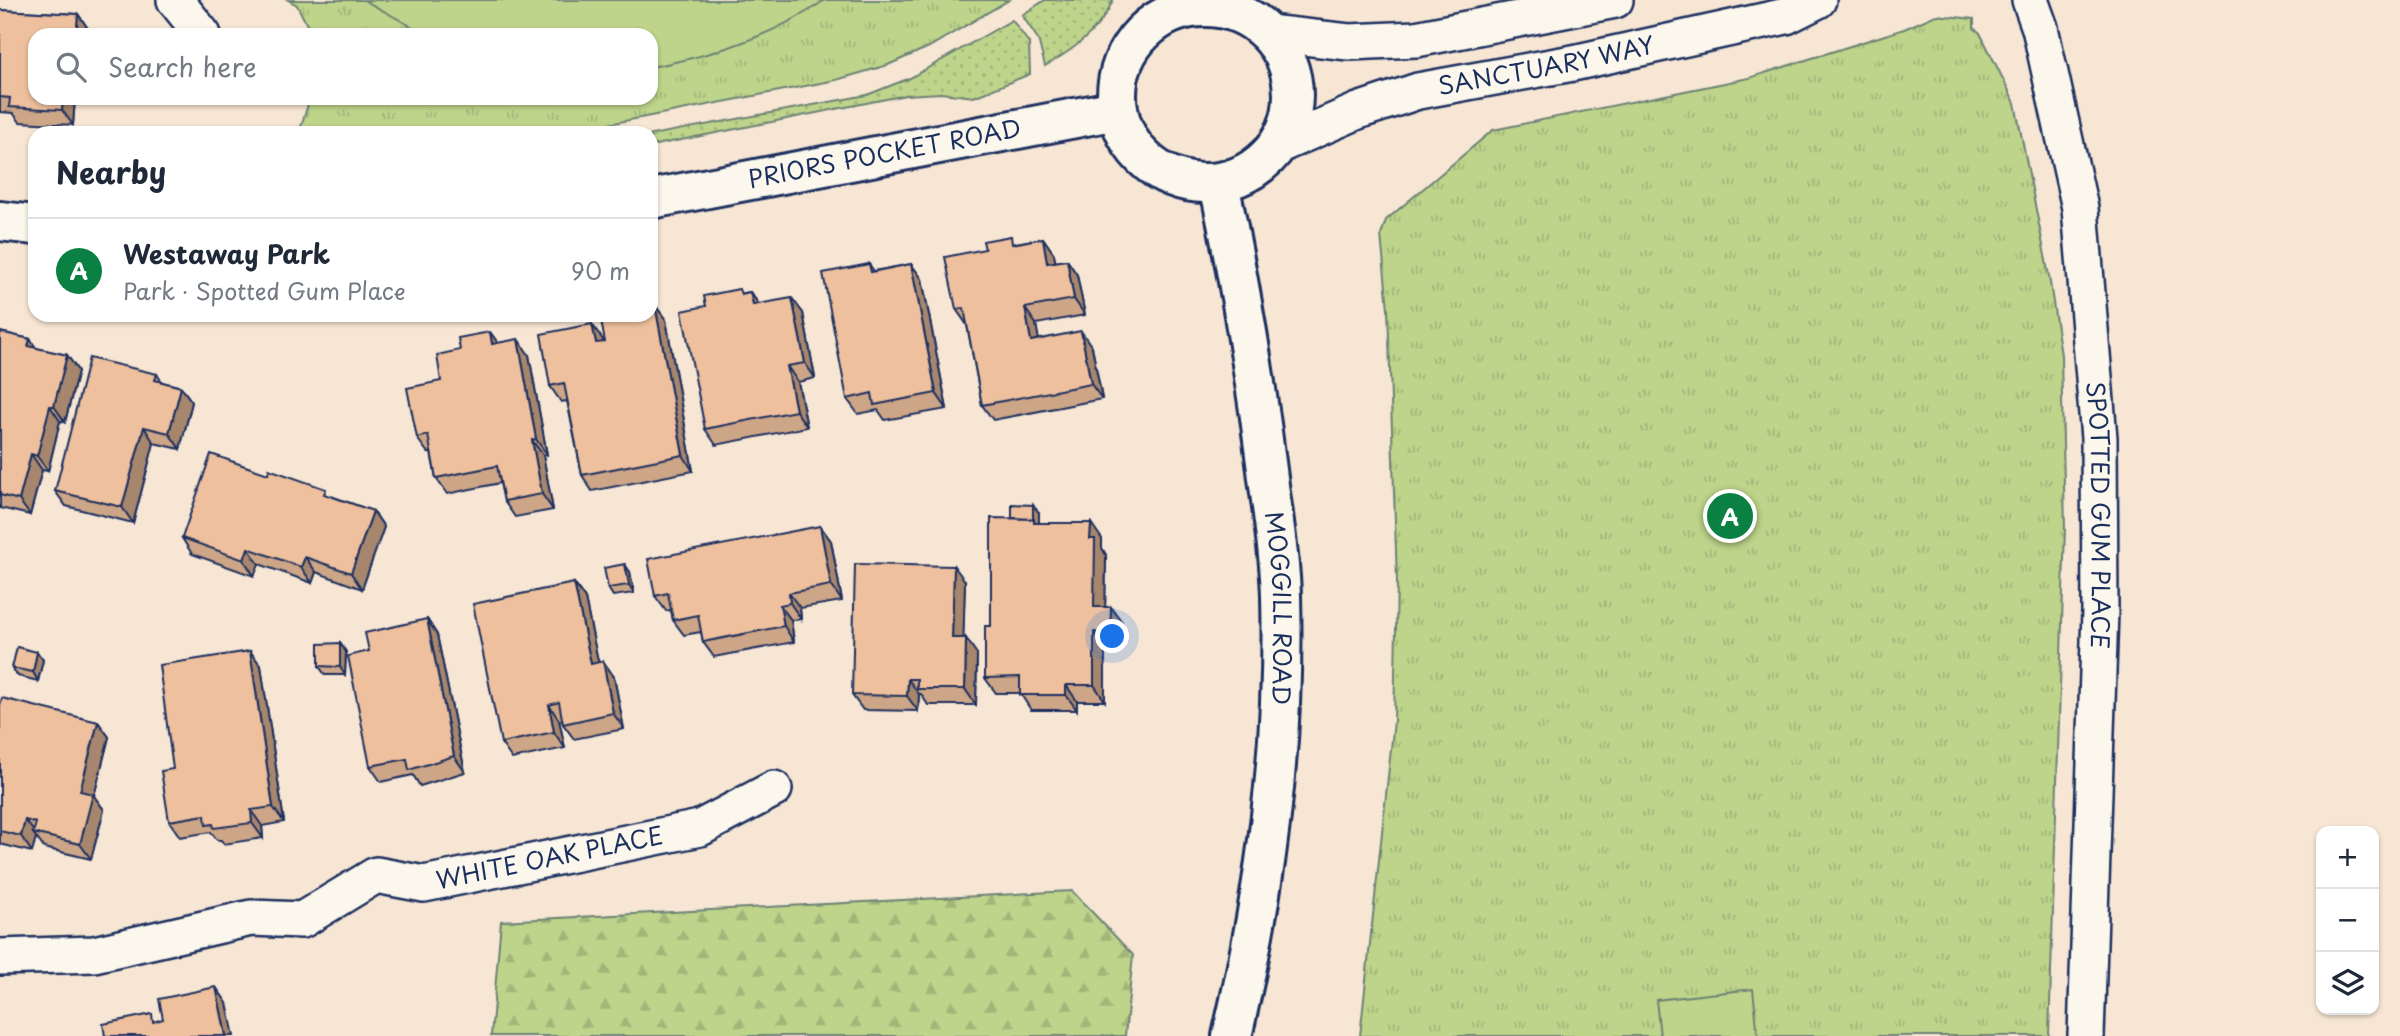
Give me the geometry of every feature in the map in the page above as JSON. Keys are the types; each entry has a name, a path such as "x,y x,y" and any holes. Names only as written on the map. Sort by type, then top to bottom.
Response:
{"main road":[{"path":"1188,4 1232,10 1251,19 1268,33 1286,58 1294,88 1291,118 1277,146 1261,164 1241,176 1219,183 1191,183 1165,175 1142,159 1125,136 1117,110 1116,82 1125,57 1133,45 1141,34 1162,17 1188,4"},
{"name":"PRIORS POCKET ROAD","path":"658,199 1117,110"},
{"name":"MOGGILL ROAD","path":"1219,183 1251,340 1281,593 1281,703 1272,824 1249,965 1232,1036"},
{"path":"0,221 28,224"}],"street":[{"path":"175,0 197,28"},
{"path":"1268,33 1349,42 1416,38 1615,0"},
{"name":"SANCTUARY WAY","path":"1277,146 1358,111 1418,91 1573,63 1786,16 1818,0"},
{"name":"SPOTTED GUM PLACE","path":"2029,0 2040,28 2080,208 2099,438 2100,611 2086,1036"},
{"name":"WHITE OAK PLACE","path":"0,957 94,954 251,918 302,920 376,875 424,884 700,828 774,789"}],"green space":[{"path":"288,0 1009,0 929,47 888,65 836,80 597,126 301,126 308,105 658,105 658,28 308,28 297,5"},
{"path":"364,0 825,0 764,34 696,57 658,65 658,28 414,28"},
{"path":"1045,0 1113,0 1101,21 1085,39 1045,66 1038,39 1022,15"},
{"path":"1936,15 1974,19 1974,28 1980,33 2015,103 2049,276 2061,355 2065,528 2049,1036 1360,1036 1394,721 1397,582 1388,309 1381,235 1386,220 1493,130 1749,78 1904,29"},
{"path":"1012,20 1029,43 1030,74 974,97 941,93 906,95 658,145 658,134 867,95 910,78"},
{"path":"1072,891 1133,955 1125,1036 491,1036 501,921"},
{"path":"1753,989 1758,1036 1660,1036 1656,1000"}],"building":[{"path":"0,10 78,14 77,28 28,28 28,105 62,105 62,110 9,107 10,98 0,97"},
{"path":"1011,236 1012,244 1043,238 1047,263 1067,260 1074,299 1025,308 1031,341 1081,331 1091,384 982,405 964,308 956,309 945,257 985,249 983,241"},
{"path":"869,264 871,272 911,264 936,393 874,405 872,393 847,399 823,273"},
{"path":"739,289 741,294 750,292 753,305 792,298 805,363 787,366 796,411 705,429 682,311 706,306 704,296"},
{"path":"658,321 683,455 582,475 564,383 550,386 541,334 592,324 596,343 605,342 601,322"},
{"path":"0,332 30,339 28,346 67,355 54,406 50,406 37,456 31,454 19,500 0,495"},
{"path":"490,332 492,344 518,339 536,439 532,440 542,494 504,501 497,466 436,478 428,435 417,438 407,388 441,381 437,355 460,350 458,338"},
{"path":"89,358 157,374 155,380 181,387 169,433 144,427 122,507 55,491"},
{"path":"211,454 268,474 269,469 326,489 324,494 373,511 351,573 305,557 301,567 248,548 244,560 182,538"},
{"path":"1012,504 1033,505 1033,519 1012,518"},
{"path":"991,518 1034,519 1034,523 1091,523 1090,539 1095,539 1094,607 1111,607 1110,633 1094,632 1094,685 1066,685 1066,695 1020,695 1020,677 985,678 985,626 991,626"},
{"path":"820,526 831,585 789,593 790,603 780,605 784,626 703,642 698,615 673,620 668,593 655,596 648,559"},
{"path":"625,564 629,585 608,588 604,568"},
{"path":"855,564 954,566 952,638 966,638 965,689 917,689 917,679 908,679 907,696 852,695"},
{"path":"574,583 591,664 603,661 613,713 563,724 559,702 549,705 554,732 501,743 473,604"},
{"path":"427,619 454,756 409,770 407,759 370,766 348,656 369,651 365,633"},
{"path":"340,643 340,667 319,666 319,644"},
{"path":"17,647 37,652 33,672 12,668"},
{"path":"250,651 273,807 251,810 252,823 214,828 213,824 206,825 205,815 169,821 161,771 173,769 159,665"},
{"path":"2,698 98,722 80,791 93,794 80,844 33,833 36,823 25,820 21,836 0,831"},
{"path":"216,987 226,1036 105,1036 103,1024 152,1014 153,1022 163,1019 159,999"}],"place":[{"name":"Westaway Park","path":"1730,516"}]}
